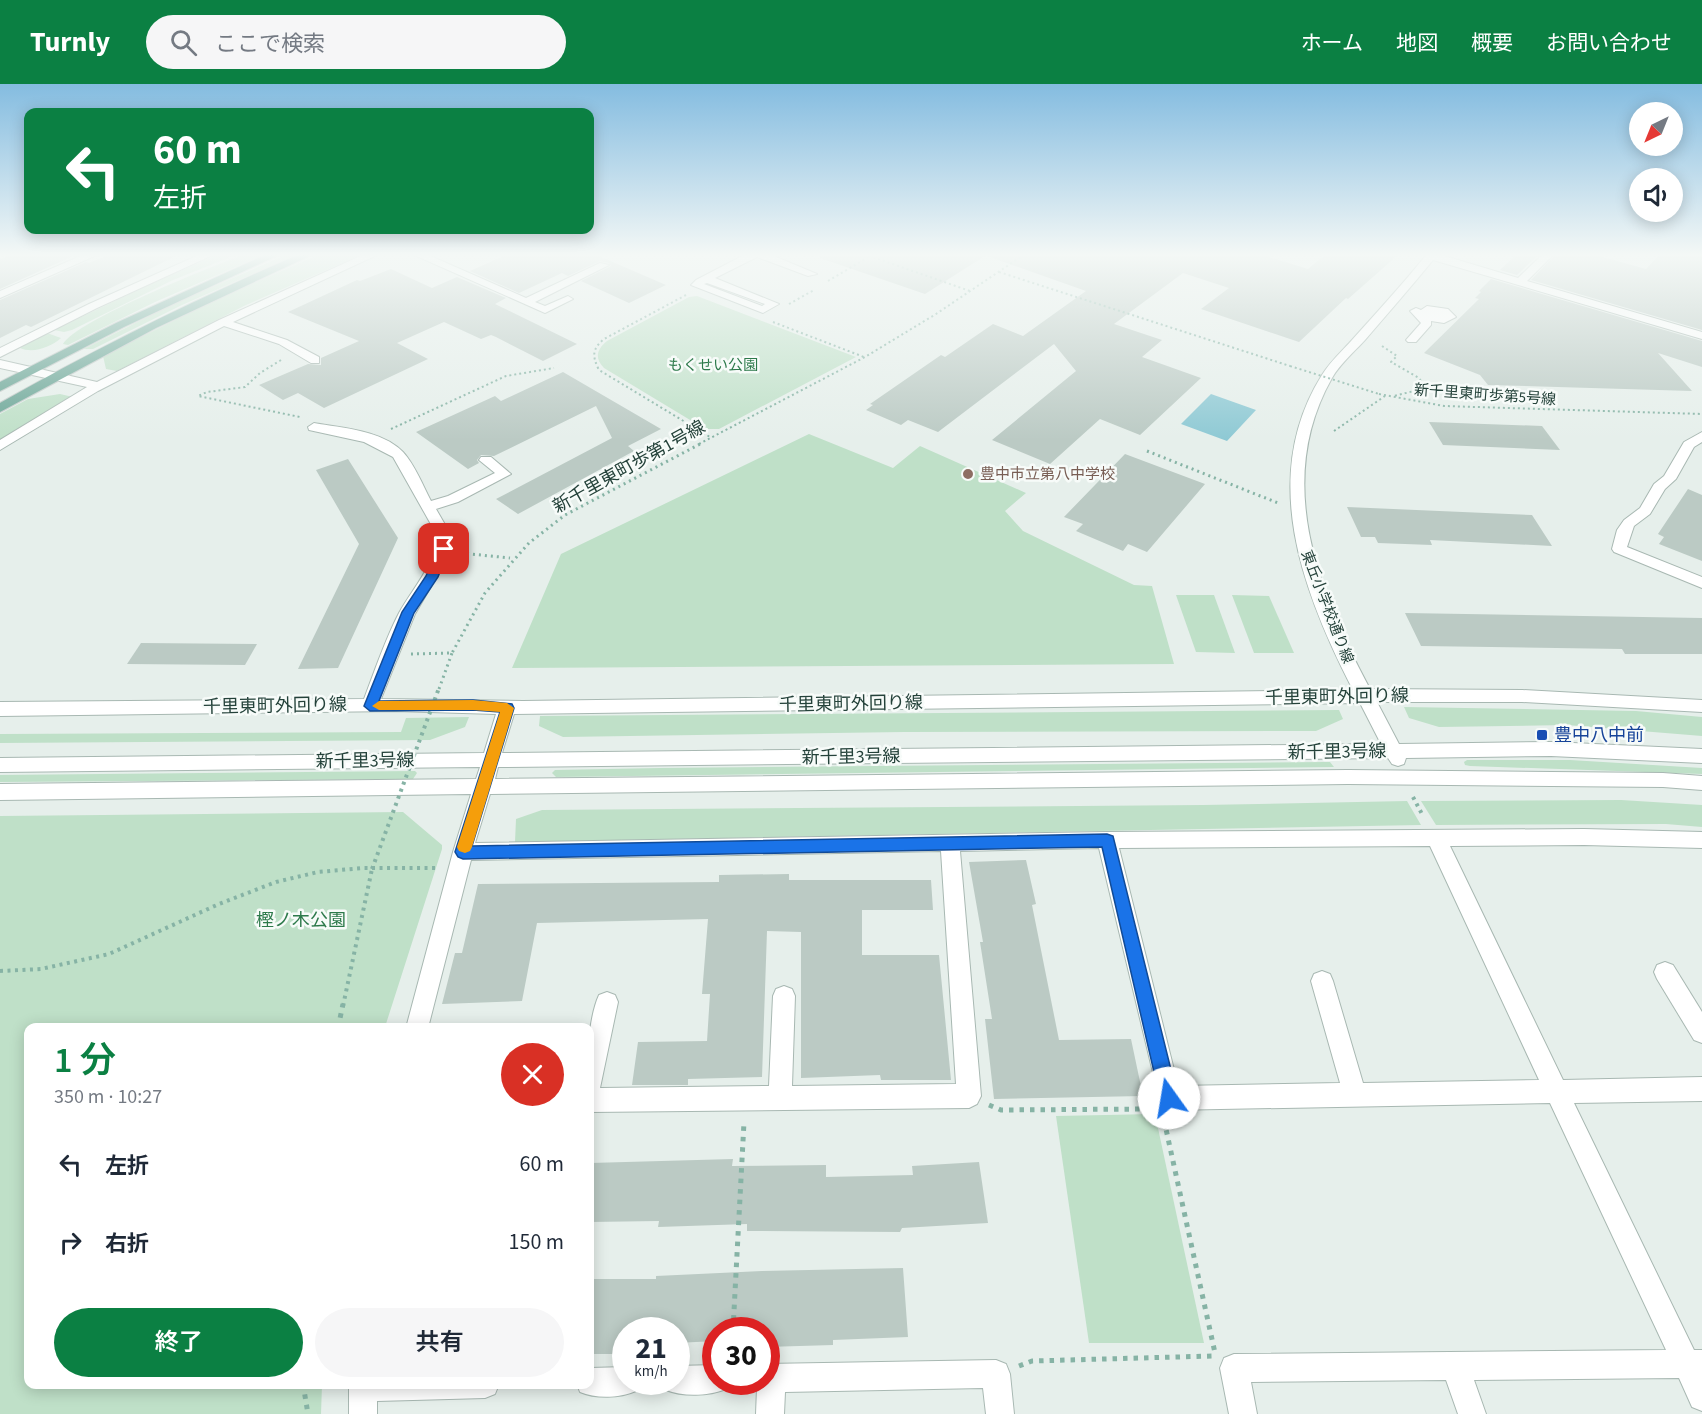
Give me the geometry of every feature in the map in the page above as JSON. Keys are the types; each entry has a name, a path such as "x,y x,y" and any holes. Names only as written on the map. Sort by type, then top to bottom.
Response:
{"main road":[{"path":"0,387 138,316"},
{"path":"0,408 56,375 171,316"}],"street":[{"path":"0,353 73,316"},
{"path":"0,446 100,386 234,316"},
{"name":"東丘小学校通り線","path":"1380,316 1328,375 1308,415 1298,455 1297,507 1304,552 1316,585 1364,696 1407,777"},
{"path":"1421,316 1427,323"},
{"path":"1412,340 1427,323 1444,320 1431,316"},
{"path":"1648,316 1681,325 1702,336"},
{"path":"224,321 283,342 315,360"},
{"path":"0,364 100,386"},
{"path":"314,427 370,439 387,446 398,455 444,535 444,549 432,577 408,612 370,706"},
{"path":"1702,436 1689,445 1669,479 1659,486 1645,511 1629,523 1624,530 1619,549 1702,583"},
{"path":"429,506 453,499 504,474 486,460"},
{"name":"千里東町外回り線","path":"0,709 473,705 507,708 1393,694 1575,697 1702,706"},
{"path":"418,1023 463,852 507,708"},
{"name":"新千里3号線","path":"0,765 1551,749 1702,756"},
{"name":"新千里3号線","path":"0,792 1407,777 1663,780 1702,783"},
{"path":"463,852 1107,840 1437,840 1584,837 1702,840"},
{"path":"1107,840 1165,1104 1355,1095 1702,1089"},
{"path":"1437,840 1556,1090 1694,1364 1702,1397"},
{"path":"594,1100 969,1096 950,843"},
{"path":"1665,972 1702,1032"},
{"path":"1322,981 1355,1095"},
{"path":"780,1098 784,996"},
{"path":"594,1065 607,1002"},
{"path":"1243,1414 1233,1368 1694,1364"},
{"path":"1455,1365 1472,1414"},
{"path":"780,1378 996,1374 1000,1414"},
{"path":"594,1382 612,1381"},
{"path":"363,1395 430,1389"},
{"path":"769,1395 770,1414"}],"path":[{"path":"647,316 604,339 595,347 593,359 599,370 711,437"},
{"name":"新千里東町歩第1号線","path":"339,1023 372,869 452,653 472,609 511,558 577,508 865,357 931,316"},
{"name":"新千里東町歩第5号線","path":"1135,316 1390,397 1451,407 1702,414"},
{"path":"765,318 865,357"},
{"path":"1382,346 1397,356 1390,362 1419,378 1423,384 1414,392 1390,397"},
{"path":"387,430 506,376 554,368"},
{"path":"1334,430 1385,396"},
{"path":"1147,451 1282,504"},
{"path":"427,654 452,653"},
{"path":"0,972 41,969 110,954 219,903 276,882 318,872 441,868"},
{"path":"969,1096 1001,1110 1165,1104 1216,1356 1032,1361 996,1374"},
{"path":"734,1317 745,1098"},
{"path":"304,1389 308,1414"}],"green space":[{"path":"83,316 100,316 72,330 64,332 54,330"},
{"path":"104,316 127,316 68,345 63,344 74,334"},
{"path":"149,316 160,316 93,349 84,349"},
{"path":"183,316 224,316 117,371 106,369 103,356"},
{"name":"もくせい公園","path":"653,316 749,316 856,357 719,429 705,429 604,368 599,361 598,354 607,341"},
{"path":"47,333 61,338 42,349 20,348"},
{"path":"60,394 73,397 0,442 0,414 28,399"},
{"path":"809,434 893,468 920,446 1026,493 1005,511 1023,531 1134,585 1152,586 1174,664 512,668 561,554"},
{"path":"1176,595 1214,595 1235,653 1196,652"},
{"path":"1232,595 1269,596 1294,653 1254,653"},
{"path":"1404,707 1636,711 1702,717 1702,736 1567,725 1439,727 1409,718"},
{"path":"1339,710 1343,719 1316,731 904,732 563,737 539,726 540,716"},
{"path":"469,717 465,727 430,740 0,743 0,734 401,732 406,718"},
{"path":"1467,760 1570,760 1702,768 1702,774 1470,766 1465,765 1464,762"},
{"path":"1330,762 1334,767 556,777 552,773 555,770 660,768"},
{"path":"415,771 417,773 413,779 0,782 0,775"},
{"path":"1621,800 1702,805 1702,827 1666,824 1436,825 1421,801"},
{"path":"1407,801 1421,825 515,842 516,819 542,810 1203,805"},
{"name":"樫ノ木公園","path":"403,812 442,845 386,1023 24,1023 24,1389 322,1389 321,1414 0,1414 0,816"},
{"path":"1155,1114 1204,1343 1089,1343 1056,1116"}],"water":[{"path":"1211,394 1256,410 1227,441 1181,424"}],"building":[{"path":"0,316 53,316 31,327 26,325 0,338"},
{"path":"298,316 520,316 577,344 543,361 491,335 481,339 444,322 397,343 428,359 324,408 298,393 283,400 259,385 308,364 321,365 321,358 359,341"},
{"path":"1051,316 1125,316 1114,324 1162,340 1142,357 1201,378 1140,435 1100,419 1050,464 992,440 1076,371 1054,344 938,432 908,420 901,425 866,410 873,405 870,404 941,355 945,357 993,324 1023,336"},
{"path":"1222,316 1327,316 1299,342"},
{"path":"1462,316 1617,316 1702,341 1702,367 1658,353 1692,391 1488,385 1480,375 1424,353"},
{"path":"1654,316 1702,316 1702,330"},
{"path":"563,372 661,429 628,446 634,451 518,514 496,499 612,438 596,406 494,456 481,455 477,460 479,463 468,469 416,432 495,396 501,401"},
{"path":"1429,422 1542,426 1560,450 1443,445"},
{"path":"1125,454 1205,484 1147,552 1128,544 1123,551 1076,531 1083,524 1064,517"},
{"path":"348,459 398,538 338,668 298,669 359,544 316,470"},
{"path":"1688,489 1702,495 1702,561 1659,544 1664,537 1658,534"},
{"path":"1347,507 1532,515 1552,546 1430,540 1432,545 1378,543 1375,537 1361,537"},
{"path":"1405,613 1702,618 1702,654 1625,654 1622,649 1421,646"},
{"path":"141,643 257,644 245,665 127,664"},
{"path":"1026,860 1036,904 1032,905 1059,1040 1131,1039 1143,1096 994,1099 985,1019 992,1019 980,942 983,942 969,862"},
{"path":"789,874 789,880 931,880 933,910 862,910 862,955 939,955 951,1080 881,1080 880,1075 801,1078 801,932 767,931 762,1077 688,1079 688,1085 632,1085 638,1042 707,1041 710,994 702,994 708,919 537,923 522,1001 442,1004 455,953 462,953 478,884 719,882 719,875"},
{"path":"733,1159 732,1166 826,1165 826,1177 913,1175 912,1166 979,1162 988,1223 902,1228 900,1232 747,1231 747,1224 658,1227 659,1221 594,1222 594,1163"},
{"path":"903,1268 908,1337 833,1340 833,1345 780,1347 780,1317 702,1317 702,1342 690,1342 690,1317 612,1317 612,1354 594,1354 594,1279 656,1279 656,1276"}],"slow traffic":[{"path":"379,706 473,705 507,708 465,847"}],"place":[{"name":"豊中市立第八中学校","path":"968,474"},
{"name":"豊中八中前","path":"1542,735"}],"route":[{"path":"444,549 432,577 408,612 370,706 473,705 507,708 463,852 1107,840 1169,1098"}]}
